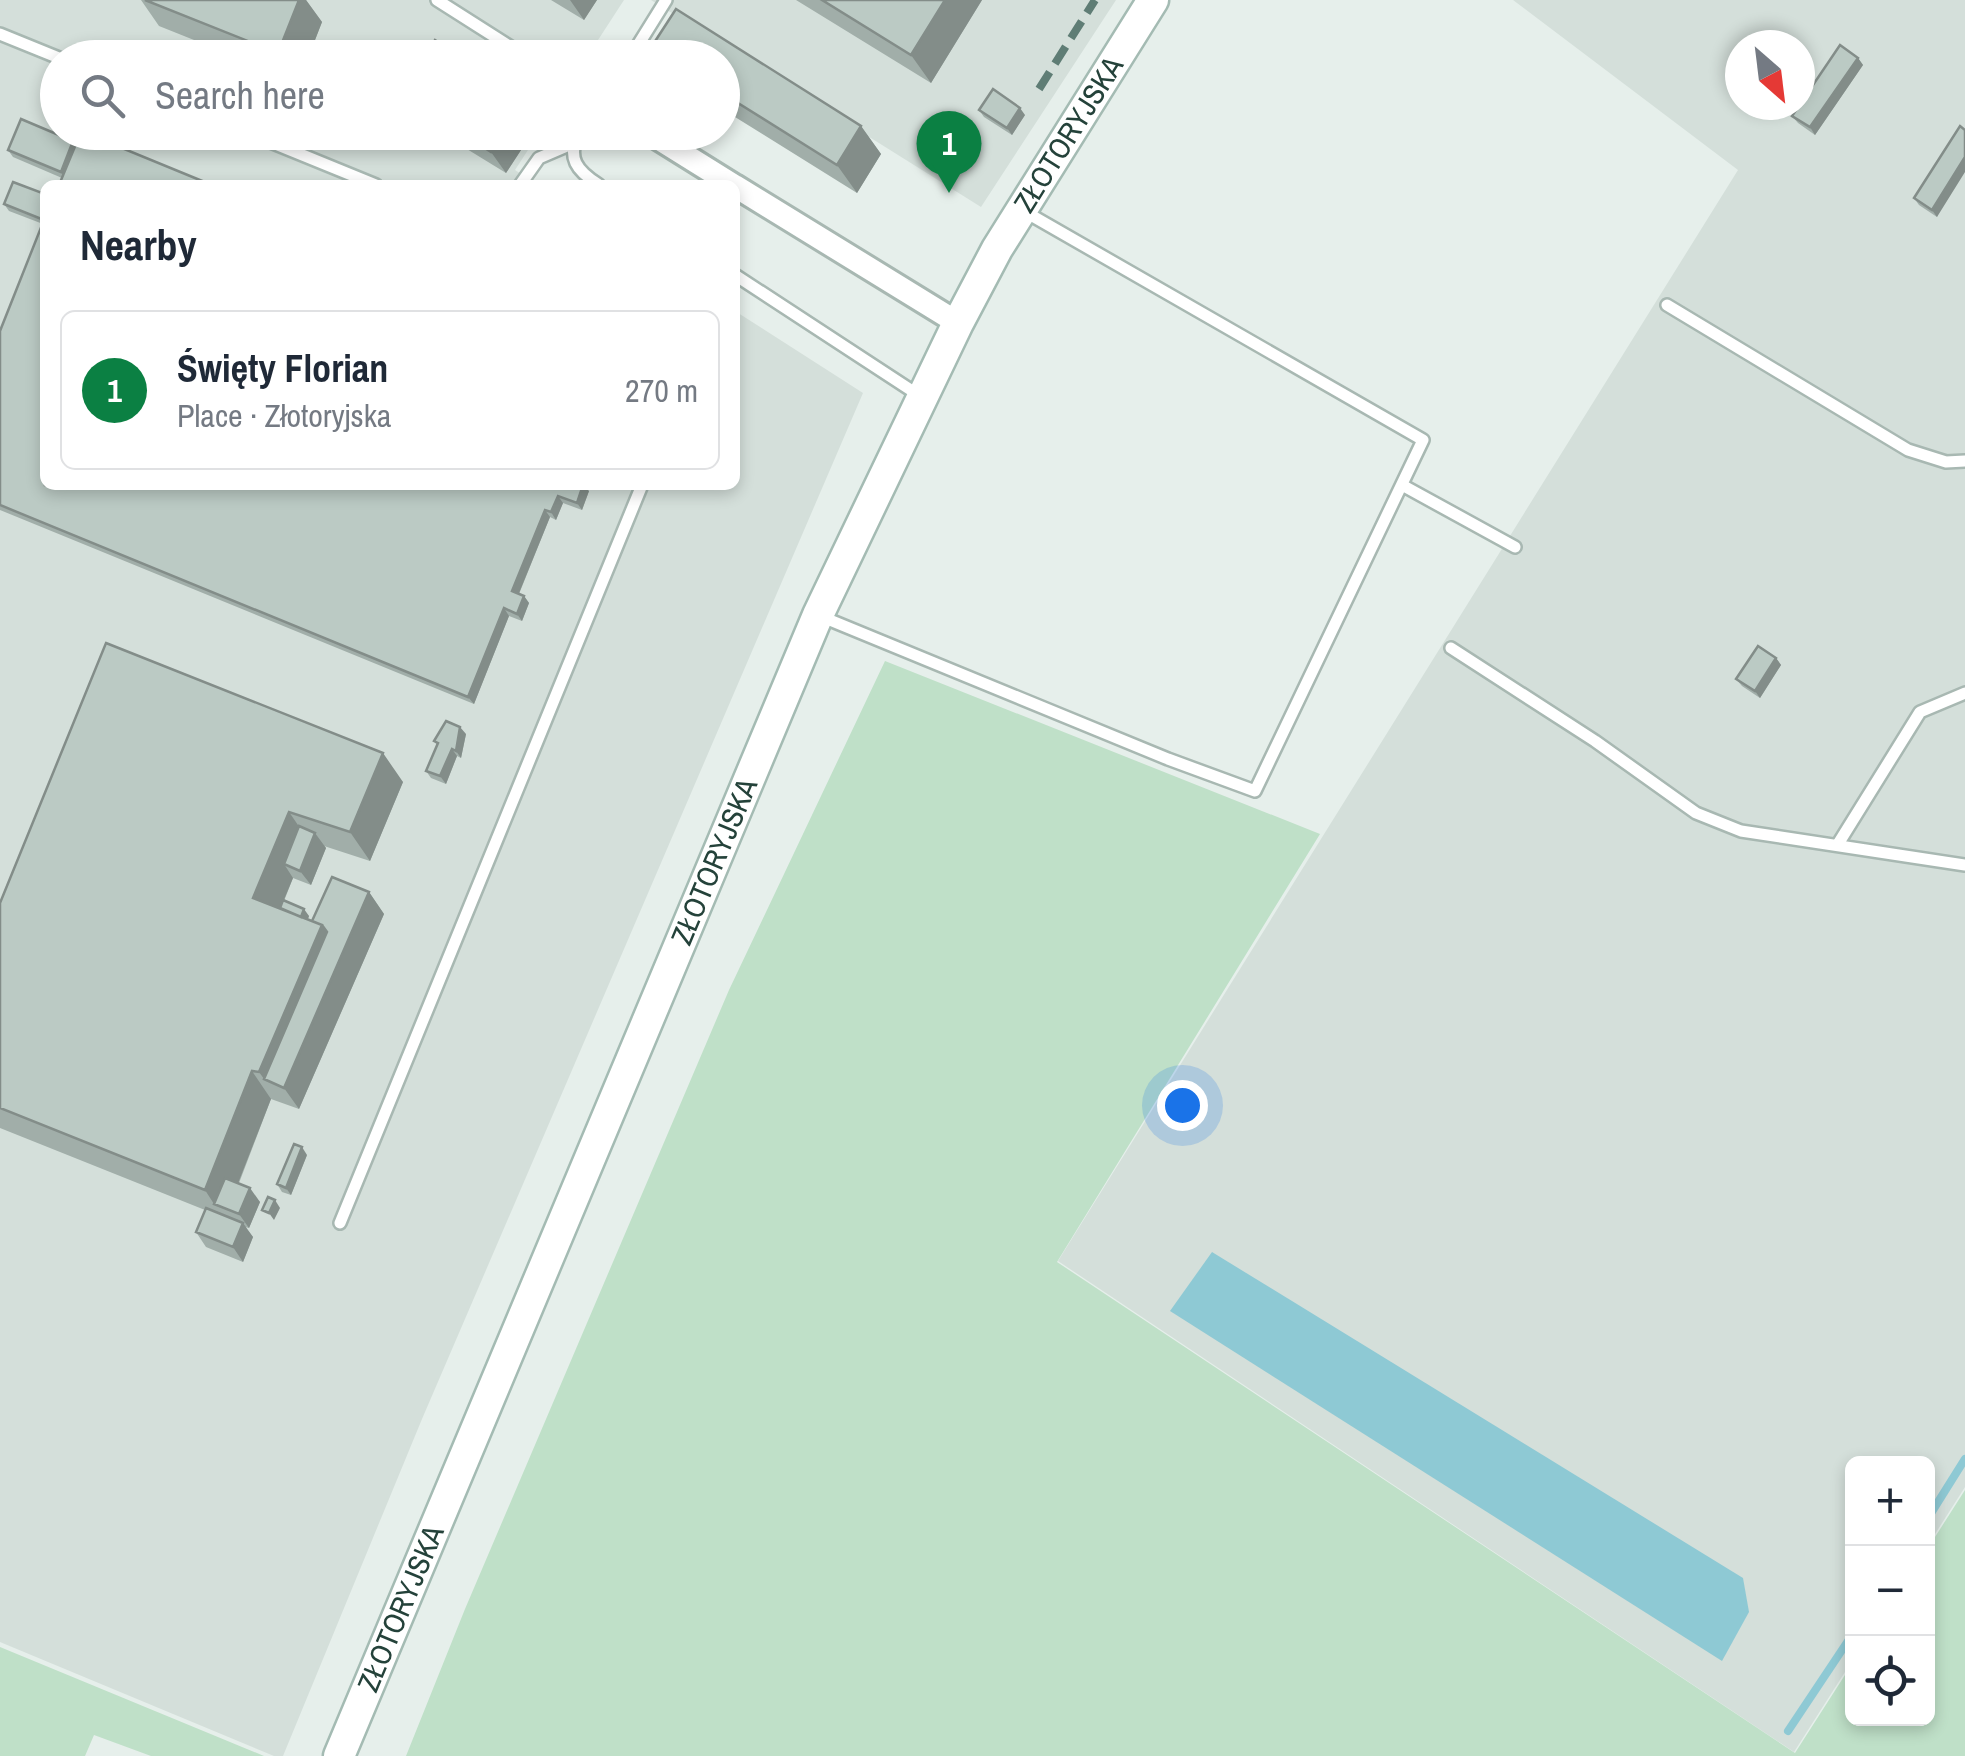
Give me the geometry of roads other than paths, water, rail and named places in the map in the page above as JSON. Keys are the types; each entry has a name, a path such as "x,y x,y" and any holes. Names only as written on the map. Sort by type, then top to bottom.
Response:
{"main road":[{"name":"ZŁOTORYJSKA","path":"339,1756 818,615 997,249 1153,0"}],"street":[{"path":"677,150 724,180"},
{"path":"740,190 958,323"}],"lane":[{"path":"437,0 500,40"},
{"path":"641,40 666,0"},
{"path":"0,34 40,50"},
{"path":"290,150 364,180"},
{"path":"524,180 539,158 554,150"},
{"path":"574,150 573,159 580,172 591,180"},
{"path":"818,615 1168,759 1256,791 1423,440 1022,210"},
{"path":"740,277 924,399"},
{"path":"1667,305 1908,450 1946,462 1965,461"},
{"path":"1402,485 1515,547"},
{"path":"340,1222 640,490"},
{"path":"1452,648 1596,741 1696,813 1741,831 1965,865"},
{"path":"1838,844 1920,712 1965,693"}],"water":[{"path":"1212,1252 1743,1578 1749,1612 1722,1661 1170,1311"}],"waterway":[{"path":"1935,1507 1965,1459"},
{"path":"1788,1731 1851,1636"}],"railway":[{"path":"1039,89 1095,0"}],"place":[{"name":"Święty Florian","path":"949,193"}]}
